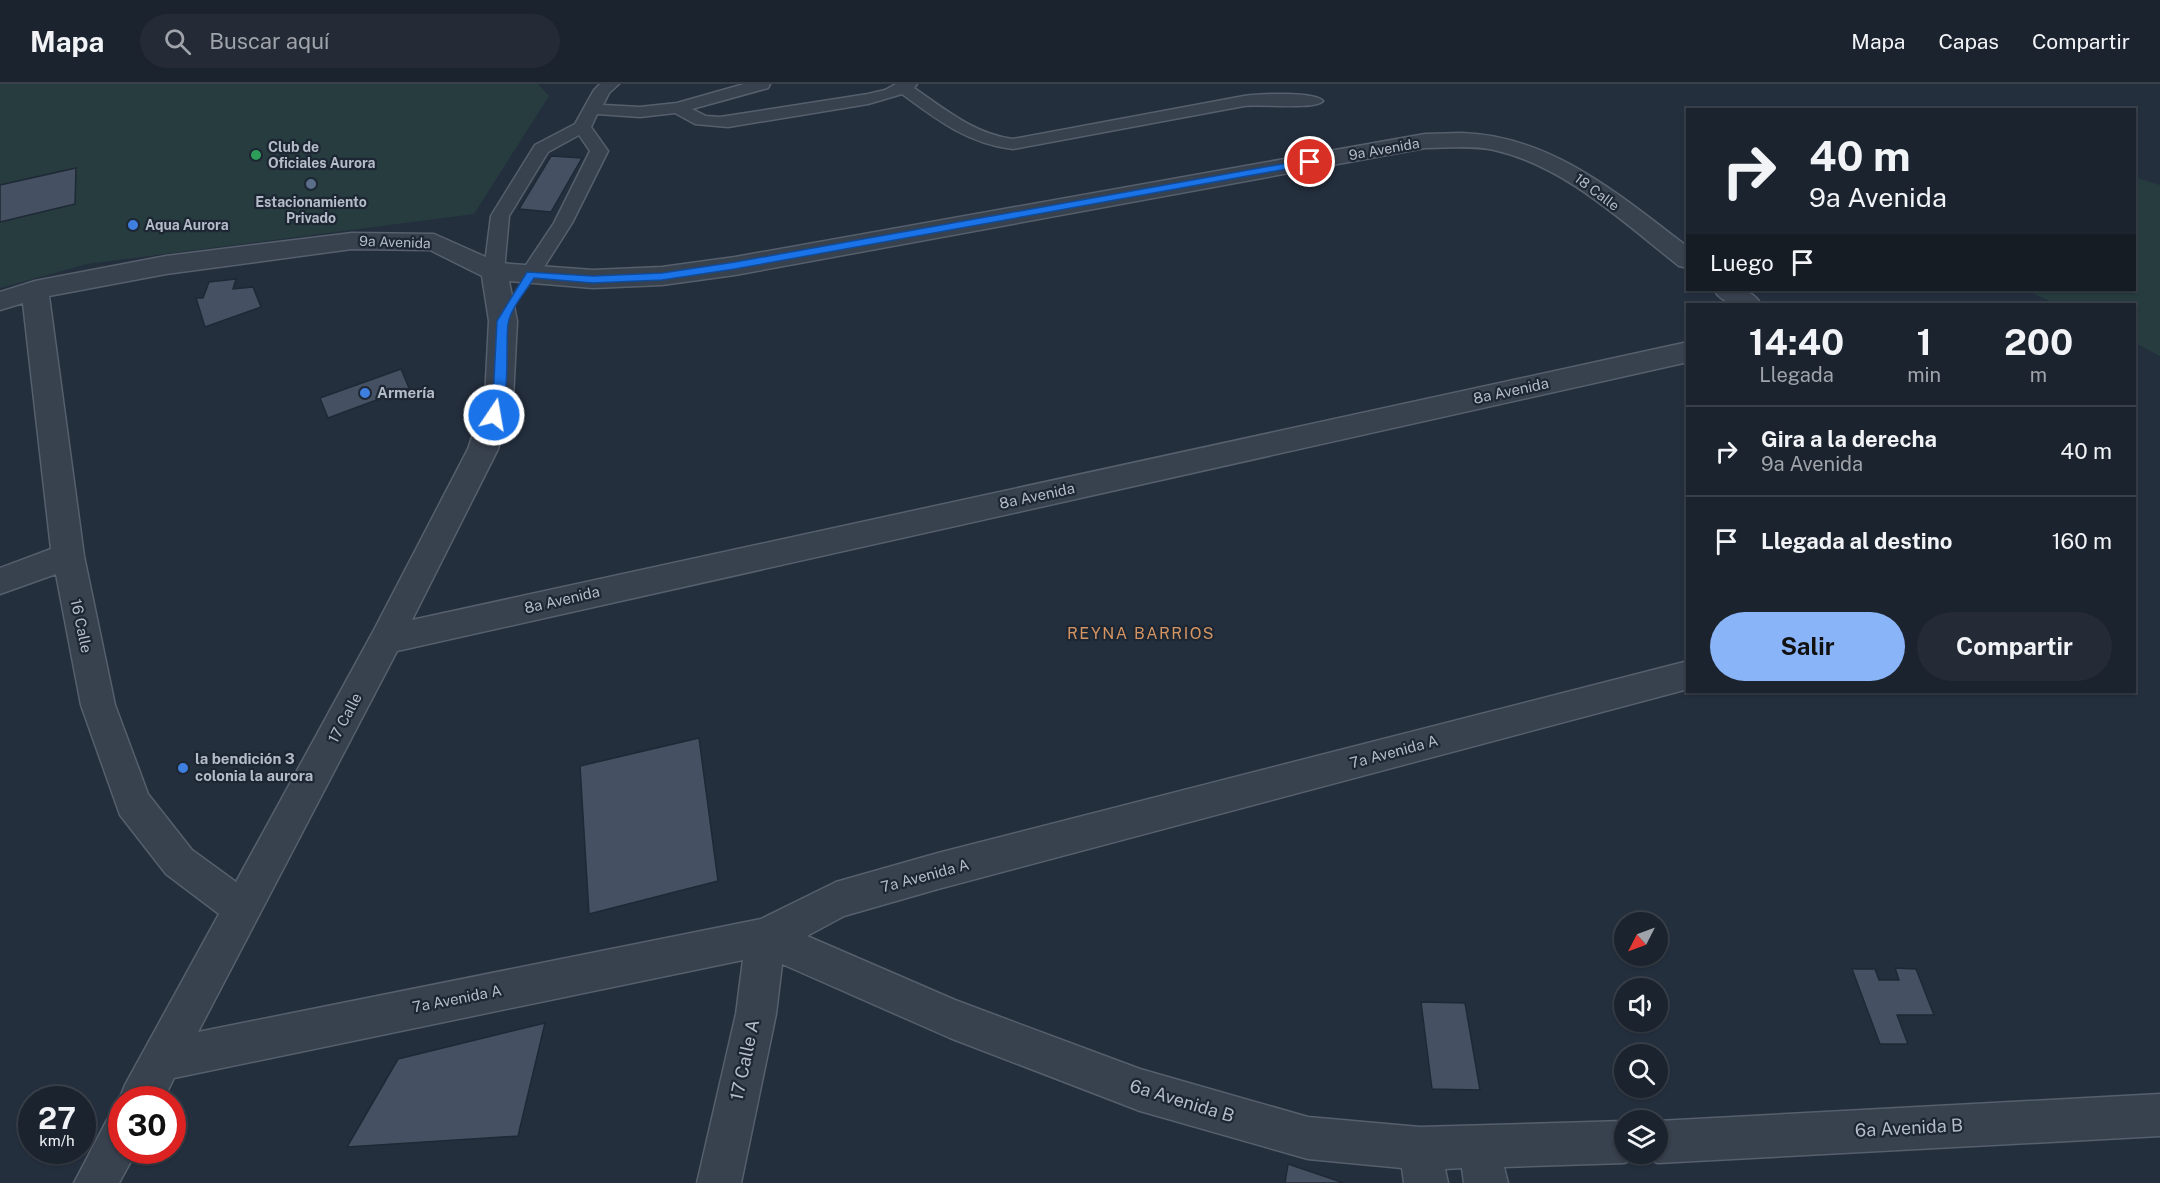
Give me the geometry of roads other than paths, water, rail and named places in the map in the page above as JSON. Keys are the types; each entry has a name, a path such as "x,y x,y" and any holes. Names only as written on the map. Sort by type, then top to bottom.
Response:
{"street":[{"name":"9a Avenida","path":"0,301 35,290 166,265 351,241 434,242 494,271 593,279 662,276 735,266 1425,141 1496,143"},
{"name":"18 Calle","path":"1496,143 1529,153 1564,168 1686,259"},
{"name":"17 Calle","path":"147,1086 386,640 483,449 499,399 503,321 494,271"},
{"name":"17 Calle","path":"503,321 530,274"},
{"name":"16 Calle","path":"35,290 68,556 98,705 133,803 179,862 242,909"},
{"path":"1728,291 1746,303"},
{"name":"8a Avenida","path":"386,640 1686,352"},
{"path":"0,581 68,556"},
{"name":"7a Avenida A","path":"160,1060 766,937 836,900 938,871 1686,676"},
{"name":"6a Avenida B","path":"766,937 950,1018 1140,1090 1308,1138 1423,1165 1483,1165 1614,1144"},
{"name":"17 Calle A","path":"719,1183 756,1014 766,937"},
{"name":"6a Avenida B","path":"1668,1141 2160,1115"},
{"path":"96,1183 108,1161"}],"lane":[{"path":"592,109 640,112 678,108 762,84"},
{"path":"494,271 500,216 511,197 541,149 582,127 602,86"},
{"path":"678,108 696,120 706,123 728,122 868,99 906,86 966,129 988,140 1013,144 1244,101 1261,99 1315,101"},
{"path":"530,274 562,223 599,151 582,127"}],"place":[{"name":"Club de Oficiales Aurora","path":"256,155"},
{"name":"Estacionamiento Privado","path":"311,184"},
{"name":"Aqua Aurora","path":"133,225"},
{"name":"Armería","path":"365,393"},
{"name":"la bendición 3 colonia la aurora","path":"183,768"}],"district":[{"name":"REYNA BARRIOS","path":"1141,633"}]}
